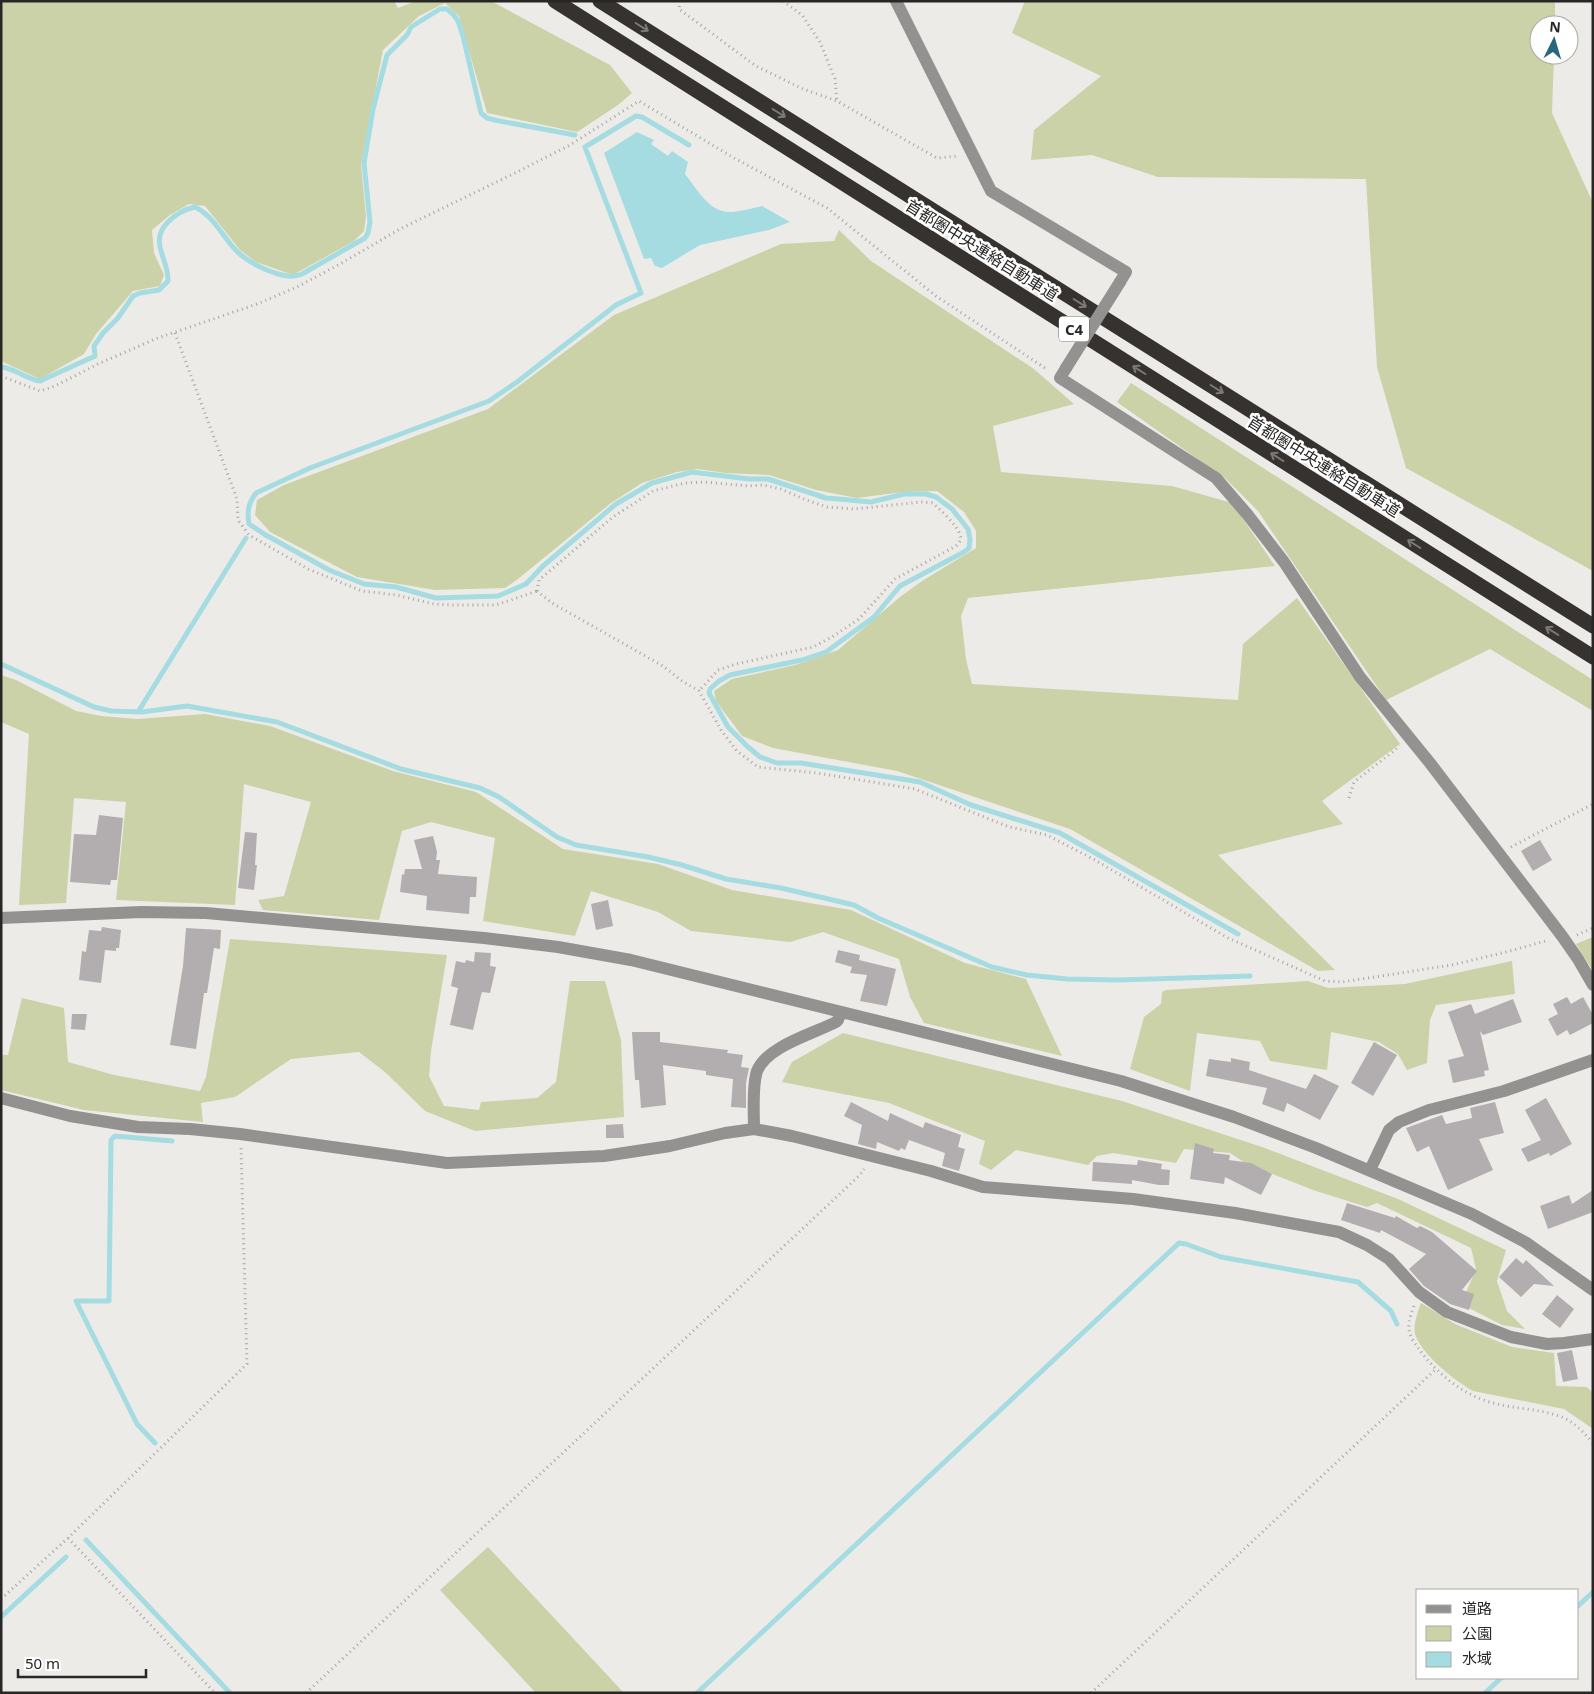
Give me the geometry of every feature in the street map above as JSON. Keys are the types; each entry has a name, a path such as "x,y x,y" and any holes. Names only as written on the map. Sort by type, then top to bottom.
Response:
{"highway":[{"name":"首都圏中央連絡自動車道","path":"555,1 1593,656"},
{"name":"首都圏中央連絡自動車道","path":"600,1 1593,626"}],"street":[{"path":"896,1 991,192 1126,272 1060,378 1216,478 1284,562 1360,677 1410,738 1562,936 1593,985"},
{"path":"1,918 141,912 206,913 484,938 558,947 631,960 1120,1081 1234,1118 1370,1170 1498,1226 1525,1242 1593,1290"},
{"path":"754,1129 755,1080 758,1070 766,1057 792,1042 836,1022 841,1012"},
{"path":"1370,1170 1389,1130 1399,1122 1429,1110 1504,1091 1593,1060"},
{"path":"1,1098 70,1116 138,1127 190,1129 240,1134 447,1163 604,1156 670,1146 725,1133 754,1129 792,1136 874,1156 983,1186 1133,1198 1234,1212 1339,1232 1367,1245 1389,1259 1419,1292 1447,1312 1511,1337 1547,1344 1564,1344 1593,1339"}],"path":[{"path":"680,1 679,9 756,66 803,88 837,101 937,158 973,154"},
{"path":"783,1 802,15 820,42 835,79 837,101"},
{"path":"1,376 40,391 55,386 98,364 155,339 257,304 297,287 400,229 570,145 639,100 734,158 828,208 936,296 1053,373"},
{"path":"175,333 237,499 238,520 250,535 308,569 362,591 396,595 434,604 453,605 496,605 537,592"},
{"path":"537,592 539,580 613,517 653,491 685,483 763,485 781,489 827,507 854,509 921,502 932,503 958,530 961,536 960,542 956,546 895,579 859,619 832,637 813,647 736,664 718,670 699,691"},
{"path":"537,592 552,603 663,666 699,691 721,730 737,750 758,767 817,773 915,789 1009,826 1047,835 1095,860 1228,938 1325,981 1342,982 1452,965 1562,936"},
{"path":"1349,798 1354,782 1410,738"},
{"path":"1499,853 1593,804"},
{"path":"1,1599 68,1538 247,1364 240,1134"},
{"path":"306,1693 860,1175 874,1156"},
{"path":"1419,1292 1410,1317 1408,1331 1412,1341 1436,1369 1460,1390 1492,1403 1523,1408 1567,1420 1581,1429 1593,1443"},
{"path":"1091,1693 1436,1369"},
{"path":"68,1538 215,1693"}],"green space":[{"path":"1,1 394,1 398,8 416,1 491,1 610,65 632,93 618,105 577,132 487,113 459,16 445,3 419,16 383,50 361,164 366,217 364,231 354,241 293,275 256,262 240,250 205,206 189,204 170,215 152,230 154,253 164,275 160,286 133,291 96,334 84,354 40,379 3,362 1,357"},
{"path":"1025,1 1555,1 1555,15 1529,15 1529,65 1554,65 1552,113 1593,203 1593,571 1406,468 1377,367 1366,179 1158,177 1092,155 1031,160 1034,130 1101,76 1012,33"},
{"path":"839,230 871,261 1034,369 1074,404 993,426 1001,472 1172,486 1232,503 1275,566 968,598 961,616 966,659 972,684 1238,700 1243,644 1297,598 1400,744 1322,801 1343,824 1218,855 1335,970 1318,971 1070,829 897,771 773,748 742,736 716,701 714,691 732,679 795,665 838,650 900,597 922,581 976,548 976,531 964,512 937,491 903,492 857,498 816,490 769,475 725,473 698,469 677,472 642,483 611,503 505,588 435,590 357,577 270,532 255,515 257,500 284,485 488,409 614,315 781,244 834,241"},
{"path":"1131,383 1593,680 1593,711 1490,649 1386,700 1258,511 1226,479 1117,402"},
{"path":"1,675 16,680 76,711 101,716 137,719 205,714 270,726 393,771 476,792 563,849 658,864 732,890 851,910 965,963 1026,979 1062,1056 924,1023 910,997 899,959 823,932 790,942 691,931 658,912 591,891 575,936 483,921 495,838 431,822 402,831 379,920 263,910 258,900 284,896 311,802 244,784 235,905 116,900 126,802 74,798 66,903 19,905 29,734 1,722"},
{"path":"1593,937 1593,971 1576,944"},
{"path":"230,939 447,955 431,1051 429,1076 444,1106 479,1110 481,1102 537,1098 556,1082 570,981 605,981 621,1040 624,1117 475,1131 425,1111 385,1072 359,1052 291,1059 235,1097 201,1103 203,1122 84,1110 1,1090 1,1055 8,1055 22,998 64,1008 68,1062 114,1075 200,1091 206,1077"},
{"path":"1512,961 1515,994 1436,1005 1430,1020 1427,1063 1407,1070 1398,1054 1379,1042 1331,1032 1327,1070 1270,1061 1260,1041 1197,1033 1190,1091 1130,1069 1144,1017 1161,1004 1162,992 1166,990 1308,981 1328,988 1405,984"},
{"path":"843,1033 1122,1101 1262,1147 1398,1199 1506,1250 1497,1281 1507,1311 1525,1329 1502,1325 1461,1304 1476,1269 1471,1248 1377,1203 1367,1207 1313,1190 1245,1163 1230,1153 1184,1149 1176,1163 1113,1153 1097,1156 1088,1165 1016,1150 991,1170 979,1164 985,1141 889,1103 782,1082 792,1062"},
{"path":"1421,1303 1455,1324 1512,1347 1554,1353 1556,1386 1587,1387 1593,1393 1593,1429 1564,1409 1473,1391 1457,1381 1431,1358 1418,1342 1415,1326"},
{"path":"488,1547 624,1693 536,1693 440,1590"}],"water":[{"path":"637,132 654,140 651,144 668,156 672,151 688,162 685,174 699,193 717,209 724,212 732,212 762,206 790,222 769,230 700,245 662,268 655,266 651,258 644,259 604,153"}],"building":[{"path":"99,815 123,818 117,880 111,880 110,885 70,882 74,834 96,835"},
{"path":"245,832 257,833 255,865 257,865 254,890 238,888"},
{"path":"433,836 437,852 436,860 440,860 438,874 477,877 476,897 470,897 469,914 426,910 427,896 400,892 402,874 404,875 405,869 422,869 414,840"},
{"path":"1540,840 1552,860 1533,871 1521,851"},
{"path":"608,900 613,926 596,930 591,904"},
{"path":"102,927 121,930 119,948 116,948 116,951 105,950 101,983 79,980 82,951 86,952 89,930 101,931"},
{"path":"186,928 221,930 220,949 214,948 207,993 204,993 196,1049 170,1045 183,966"},
{"path":"838,950 860,955 859,960 896,969 887,1006 860,1001 867,975 850,973 852,967 835,962"},
{"path":"475,952 491,953 490,966 496,967 490,993 482,992 473,1030 450,1025 458,988 451,986 456,961 465,963 466,960 474,962"},
{"path":"1567,997 1571,1004 1583,997 1593,1015 1593,1023 1570,1035 1567,1030 1557,1036 1548,1019 1558,1014 1553,1004"},
{"path":"1513,999 1522,1022 1483,1035 1480,1031 1489,1070 1484,1071 1485,1076 1453,1083 1448,1060 1464,1056 1448,1012 1471,1004 1475,1014"},
{"path":"72,1014 87,1014 85,1030 71,1029"},
{"path":"632,1032 660,1032 660,1042 728,1050 727,1053 743,1055 741,1067 749,1068 746,1083 746,1108 731,1107 733,1079 706,1075 706,1071 663,1065 666,1105 641,1108 639,1080 635,1080"},
{"path":"1374,1042 1397,1055 1373,1096 1351,1083"},
{"path":"1231,1058 1250,1062 1249,1070 1306,1089 1314,1074 1339,1086 1320,1120 1287,1103 1284,1112 1262,1104 1267,1088 1206,1076 1209,1059 1231,1062"},
{"path":"1546,1098 1572,1144 1550,1156 1549,1153 1528,1162 1521,1149 1541,1140 1525,1110"},
{"path":"851,1102 888,1121 890,1113 923,1128 925,1122 961,1135 958,1147 965,1149 959,1171 942,1166 945,1153 909,1140 905,1150 901,1148 899,1151 877,1142 876,1149 858,1144 862,1125 844,1116"},
{"path":"1495,1102 1504,1133 1479,1139 1493,1170 1448,1190 1429,1146 1417,1152 1406,1128 1442,1115 1446,1124 1472,1118 1470,1108"},
{"path":"623,1124 624,1138 606,1138 606,1125"},
{"path":"1195,1143 1214,1149 1213,1153 1230,1155 1229,1160 1251,1163 1272,1174 1261,1195 1225,1177 1224,1184 1190,1179"},
{"path":"1138,1160 1162,1164 1161,1169 1170,1170 1169,1185 1132,1180 1132,1184 1092,1181 1093,1162 1137,1165"},
{"path":"1593,1190 1593,1212 1548,1229 1540,1206 1569,1195 1572,1204"},
{"path":"1347,1203 1395,1218 1396,1216 1417,1228 1420,1226 1432,1232 1477,1271 1462,1290 1474,1294 1469,1310 1450,1304 1424,1286 1409,1269 1426,1254 1381,1230 1380,1233 1341,1220"},
{"path":"1516,1258 1523,1264 1526,1260 1554,1286 1534,1284 1521,1297 1499,1277"},
{"path":"1557,1295 1574,1309 1560,1328 1542,1314"},
{"path":"1572,1350 1578,1379 1563,1382 1557,1353"}],"waterway":[{"path":"2,367 40,381 95,356 94,346 103,333 118,318 133,296 159,290 168,281 166,265 159,244 162,229 177,215 188,209 195,207 209,217 229,243 245,258 266,270 285,276 302,274 365,238 370,222 364,163 373,109 387,55 407,35 411,27 440,9 447,9 458,21 481,113 487,118 499,121 575,135"},
{"path":"689,145 642,117 636,116 585,147 641,293 616,305 517,382 489,401 310,468 256,493 249,508 249,524 329,570 364,584 396,587 436,598 498,596 526,584 543,566 616,504 652,483 692,472 749,479 768,479 826,498 871,502 904,494 926,494 936,497 952,509 968,529 969,548 900,586 874,617 826,652 802,660 730,675 719,681 710,689 709,693 728,727 760,757 777,763 801,763 920,782 971,805 1060,833 1238,934"},
{"path":"138,712 246,538"},
{"path":"1,664 94,707 111,711 142,712 187,706 277,722 401,769 480,788 499,797 557,837 576,845 648,857 682,865 726,879 781,888 854,905 878,918 992,967 1027,975 1067,979 1118,980 1250,976"},
{"path":"155,1443 137,1424 76,1301 109,1301 111,1140 115,1136 172,1141"},
{"path":"697,1693 1179,1243 1221,1257 1358,1282 1391,1311 1397,1324"},
{"path":"86,1540 230,1693"},
{"path":"1,1617 66,1557"},
{"path":"1579,1605 1593,1592"},
{"path":"1485,1693 1500,1679"}]}
